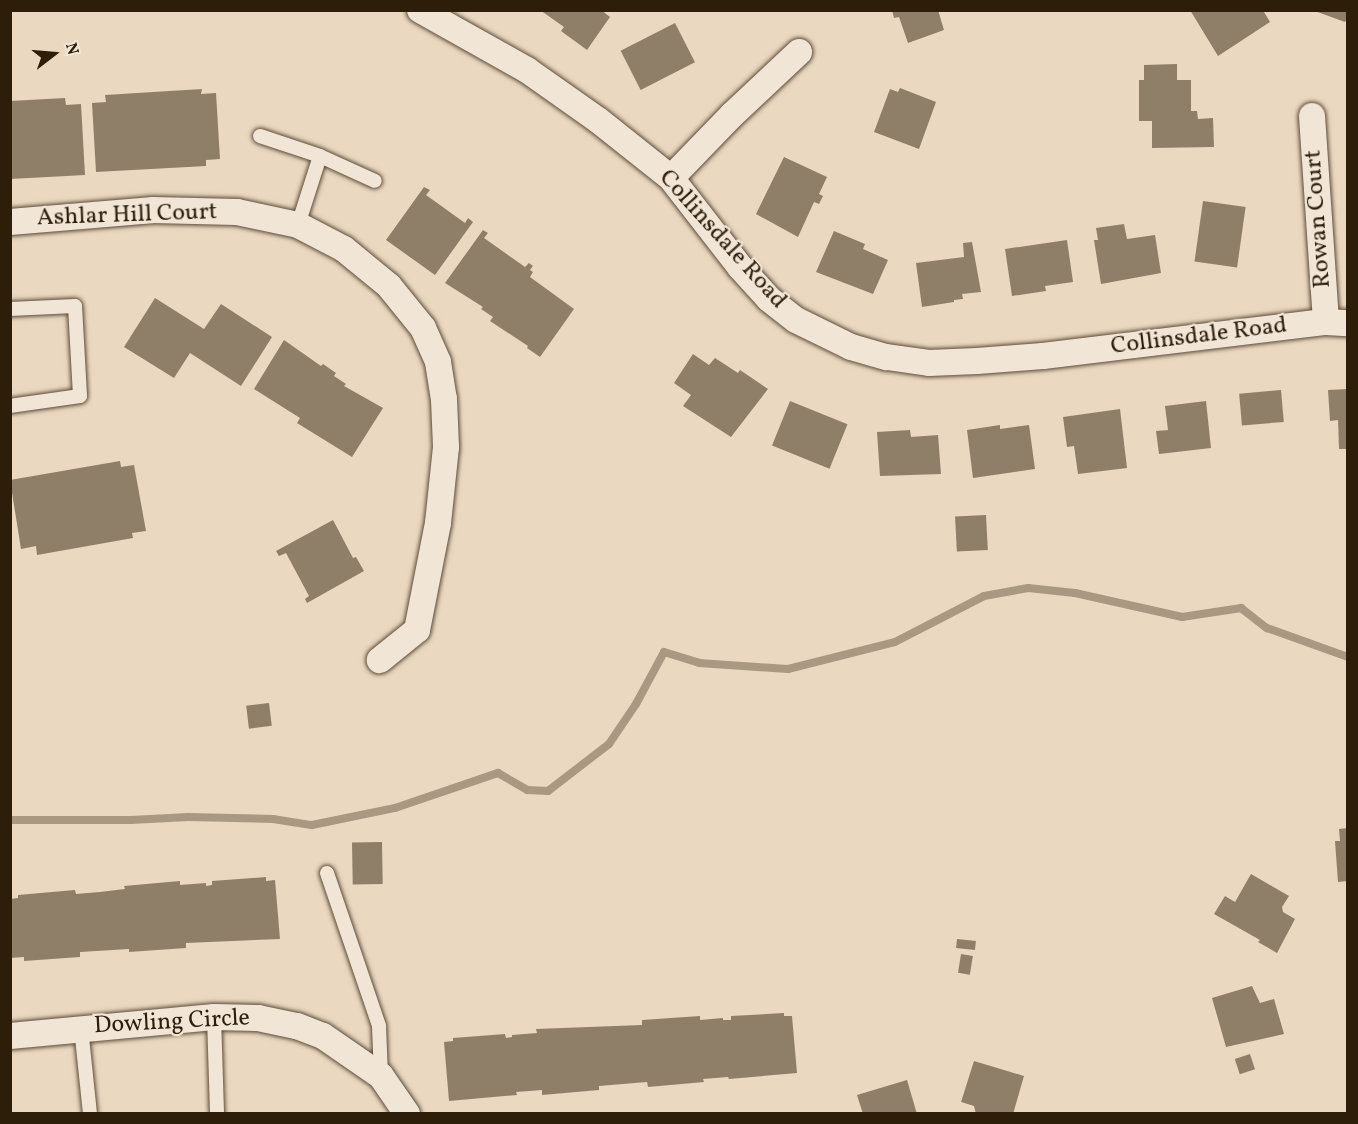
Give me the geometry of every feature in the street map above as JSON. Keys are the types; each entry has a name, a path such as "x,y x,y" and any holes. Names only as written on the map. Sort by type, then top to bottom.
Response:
{"street":[{"name":"Collinsdale Road","path":"420,10 527,70 598,120 671,178 740,267 769,299 796,320 850,347 887,357 929,363 1021,357 1337,322"},
{"path":"671,178 732,115 799,52"},
{"name":"Rowan Court","path":"1312,116 1337,322"},
{"name":"Ashlar Hill Court","path":"10,222 153,210 237,212 298,225 344,249 389,286 423,328 438,362 444,399 446,447 438,523 417,630 380,660"},
{"name":"Dowling Circle","path":"10,1036 214,1017 258,1018 297,1026 323,1036 381,1076 407,1113"}],"lane":[{"path":"260,136 320,156 375,181"},
{"path":"298,225 320,156"},
{"path":"10,309 75,306 80,396 10,406"},
{"path":"327,873 379,1026 381,1076"},
{"path":"214,1017 217,1113"},
{"path":"81,1028 90,1113"}],"building":[{"path":"540,10 601,10 610,17 587,50 561,31 564,27"},
{"path":"892,10 938,10 944,30 908,43 899,17 894,18"},
{"path":"1190,10 1268,10 1264,12 1270,22 1218,56"},
{"path":"1312,10 1348,10 1348,18 1345,22"},
{"path":"675,23 695,62 641,90 621,51"},
{"path":"1177,64 1177,80 1191,80 1191,111 1197,111 1198,119 1213,118 1214,147 1152,148 1152,121 1139,121 1139,80 1144,80 1144,65"},
{"path":"900,88 936,102 919,149 874,132 890,89 898,92"},
{"path":"202,89 201,94 216,93 220,159 206,160 206,166 96,172 92,103 106,102 105,95"},
{"path":"65,98 66,105 81,104 85,175 10,179 10,101"},
{"path":"784,157 827,177 819,194 823,196 819,204 814,202 798,237 756,214"},
{"path":"424,187 430,190 426,195 465,223 468,218 473,222 435,275 386,240"},
{"path":"1203,201 1246,207 1237,267 1195,261"},
{"path":"1124,224 1127,239 1155,235 1161,273 1101,284 1094,240 1098,240 1096,228"},
{"path":"483,230 488,233 484,238 525,267 529,263 533,266 530,270 533,272 530,277 574,309 540,357 527,348 528,346 490,321 493,317 481,309 483,307 445,283"},
{"path":"834,231 865,244 863,249 888,260 873,294 816,272"},
{"path":"1067,240 1073,282 1045,286 1046,291 1012,296 1005,249"},
{"path":"972,242 981,292 962,294 963,299 954,300 954,302 922,307 916,263 964,257 963,243"},
{"path":"155,298 204,329 221,304 272,337 241,386 190,353 174,378 124,347"},
{"path":"284,340 321,366 323,364 336,373 334,376 346,384 344,386 383,408 352,457 297,423 300,418 254,389"},
{"path":"693,354 709,365 715,358 738,373 740,370 768,389 731,437 683,406 691,395 674,383"},
{"path":"1348,389 1348,449 1339,449 1338,420 1330,421 1328,390"},
{"path":"1281,390 1284,422 1242,426 1239,394"},
{"path":"790,401 847,424 830,469 772,446"},
{"path":"1206,401 1211,448 1159,454 1156,431 1168,430 1165,406"},
{"path":"1120,409 1127,468 1078,474 1074,446 1067,447 1063,417"},
{"path":"1000,425 1000,429 1029,425 1035,469 973,478 967,430"},
{"path":"910,430 911,437 938,435 941,474 880,476 877,432"},
{"path":"120,461 121,467 134,465 146,531 132,533 133,538 37,555 36,546 21,549 10,480"},
{"path":"986,515 988,550 957,552 955,517"},
{"path":"333,520 353,558 356,557 364,571 307,603 305,599 309,596 286,553 279,556 276,551"},
{"path":"269,703 272,726 249,729 246,706"},
{"path":"1348,828 1348,881 1338,882 1335,841 1340,841 1339,829"},
{"path":"382,842 383,884 353,885 352,843"},
{"path":"1251,874 1289,896 1282,907 1283,912 1295,919 1277,953 1258,942 1260,940 1214,914 1225,896 1235,902"},
{"path":"266,877 266,881 275,880 280,939 186,943 186,948 129,952 129,949 80,952 80,957 24,961 24,957 10,958 10,899 18,898 18,895 75,890 76,894 100,892 125,889 124,886 180,881 180,885 206,883 206,886 212,885 212,881"},
{"path":"957,939 976,941 975,950 956,948"},
{"path":"961,954 973,956 970,975 958,973"},
{"path":"1252,986 1260,1003 1274,999 1284,1034 1226,1047 1212,998"},
{"path":"784,1013 784,1016 792,1016 797,1073 703,1079 704,1082 648,1087 647,1082 599,1086 599,1090 542,1095 542,1090 516,1092 517,1095 449,1101 444,1042 453,1041 453,1038 505,1034 506,1038 512,1035 537,1033 536,1029 642,1025 642,1020 700,1016 700,1020 723,1018 723,1020 731,1020 731,1016"},
{"path":"1250,1054 1255,1069 1240,1074 1235,1059"},
{"path":"974,1061 1024,1076 1013,1114 976,1114 974,1106 961,1102"},
{"path":"907,1080 917,1114 863,1114 857,1095"}],"waterway":[{"path":"10,820 131,820 188,817 273,819 312,825 395,808 498,773 527,790 548,791 609,744 636,704 664,652 699,663 788,669 895,642 984,596 1028,588 1075,593 1182,617 1241,608 1267,628 1348,657"}]}
